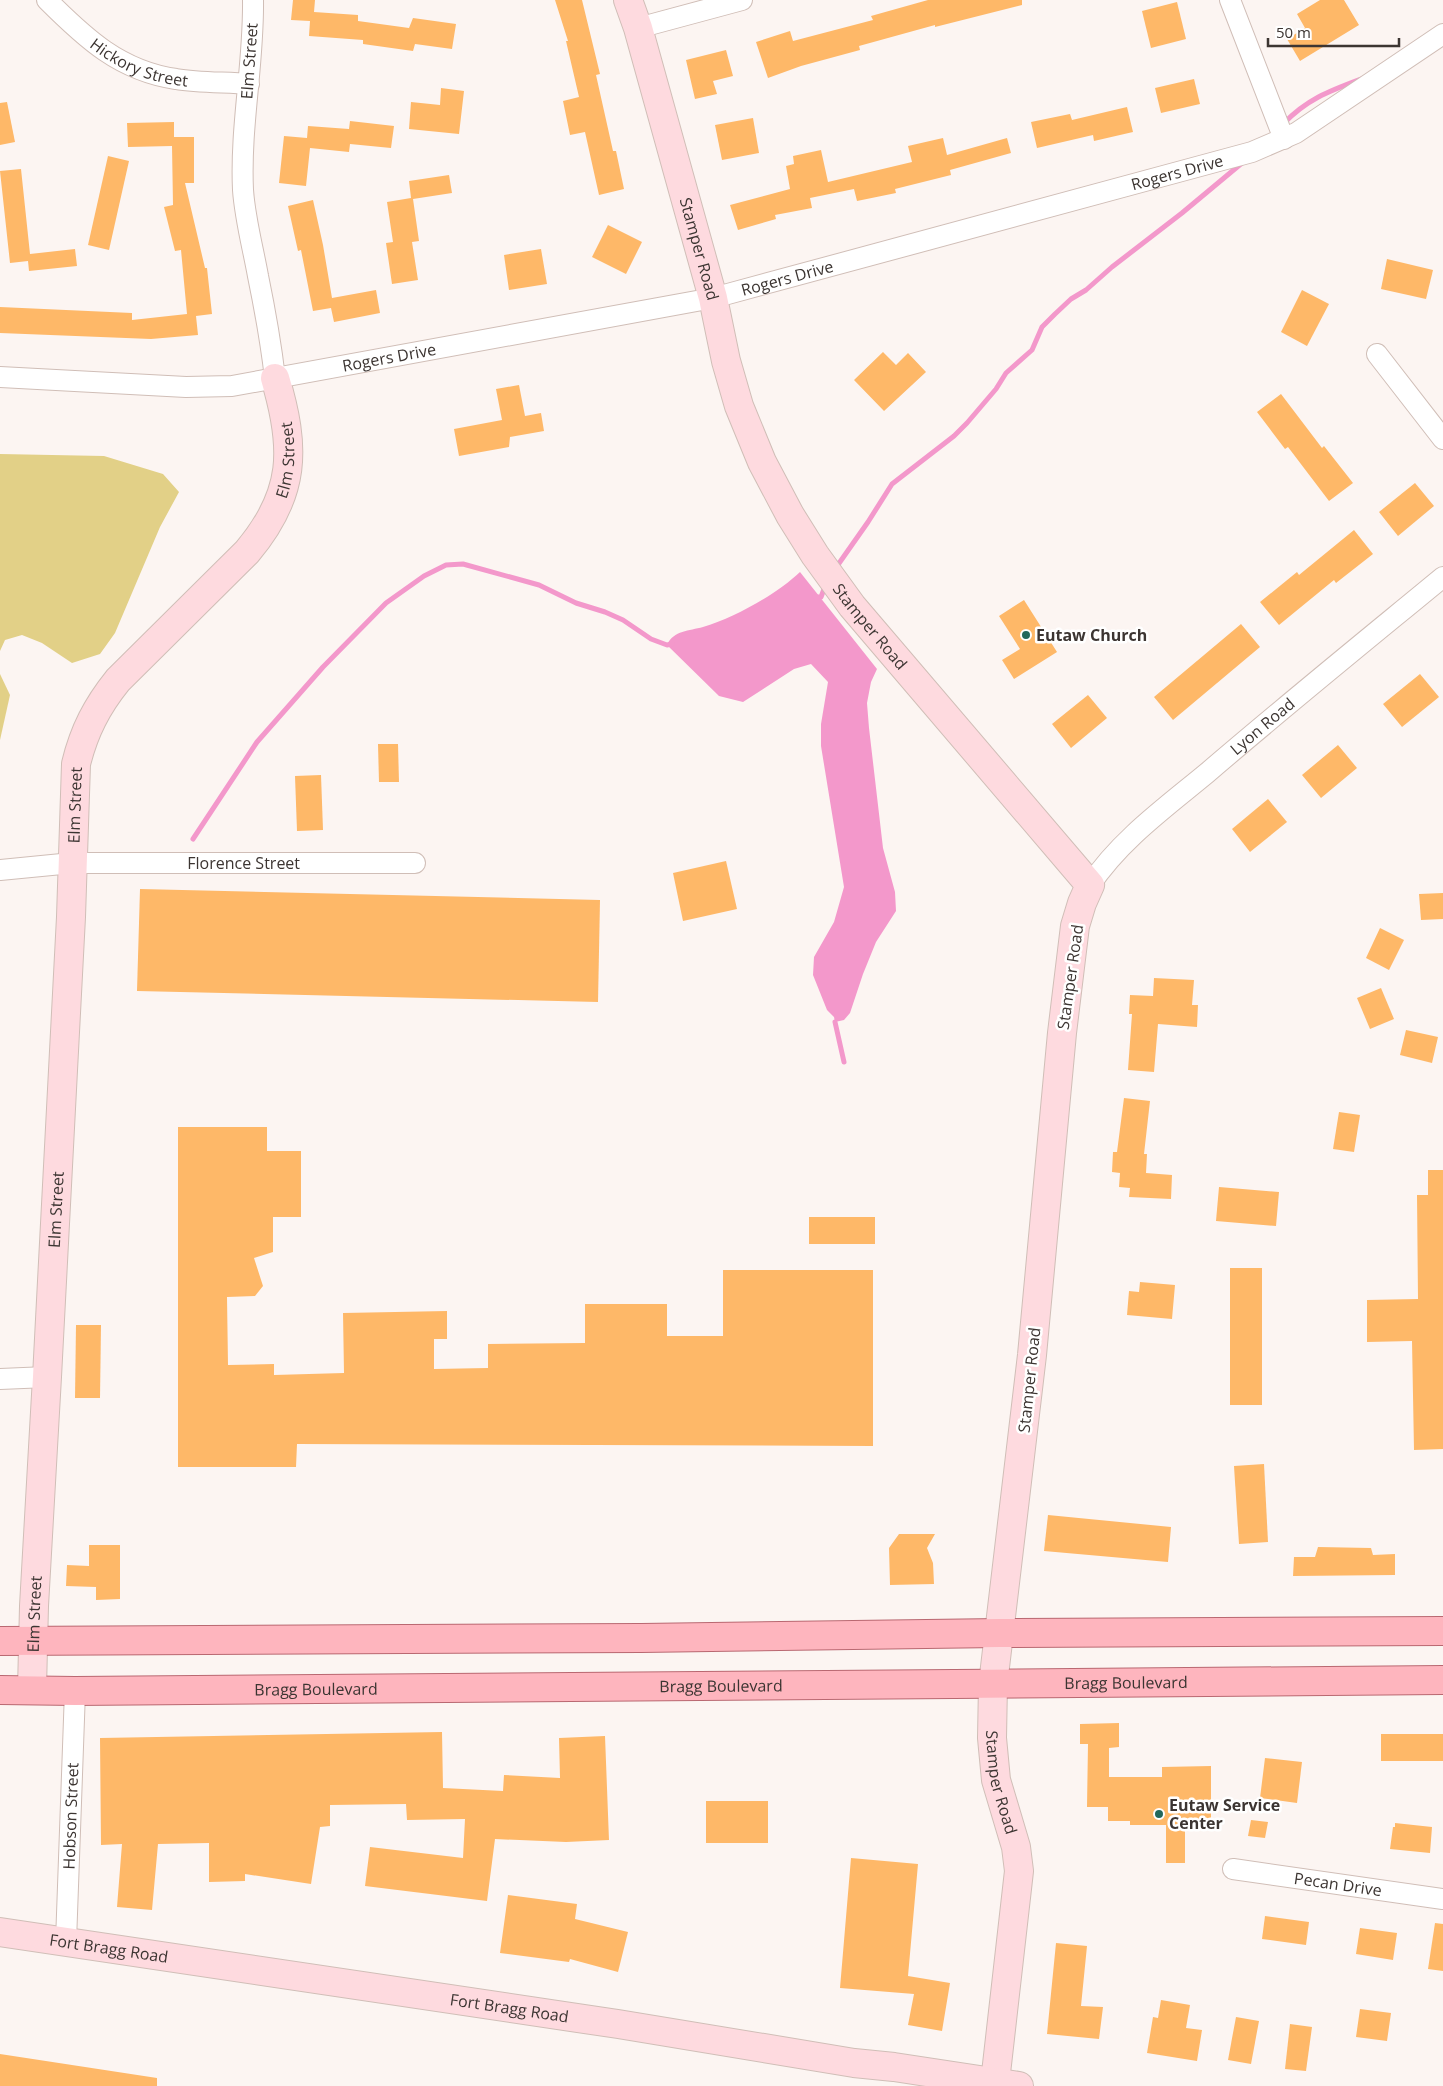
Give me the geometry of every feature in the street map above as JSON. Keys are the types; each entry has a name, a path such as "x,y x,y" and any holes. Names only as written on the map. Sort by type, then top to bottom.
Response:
{"main road":[{"path":"0,1641 1443,1631"},
{"name":"Bragg Boulevard","path":"0,1690 75,1691 1443,1680"}],"street":[{"name":"Hickory Street","path":"46,0 73,26 106,53 139,71 176,79 249,84"},
{"name":"Elm Street","path":"32,1689 42,1433 47,1378 76,764 82,741 91,719 103,699 118,680 263,534 275,513 283,491 289,455 288,431 275,378 269,329 243,190 245,112 253,35 253,0"},
{"name":"Stamper Road","path":"628,0 638,28 713,298 726,361 740,406 762,462 790,515 815,555 852,606 1090,885 1075,926 1062,1034 1032,1355 993,1684 992,1738 996,1780 1016,1847 1019,1871 1007,2084"},
{"path":"638,28 742,0"},
{"path":"1230,0 1284,139"},
{"name":"Rogers Drive","path":"0,377 186,387 232,386 713,298 1229,160 1284,139 1443,34"},
{"path":"1377,354 1443,439"},
{"name":"Lyon Road","path":"1090,885 1112,856 1138,832 1260,727 1443,577"},
{"name":"Florence Street","path":"0,870 72,863 415,863"},
{"path":"0,1378 47,1378"},
{"name":"Hobson Street","path":"66,1942 75,1691"},
{"name":"Pecan Drive","path":"1233,1869 1443,1899"},
{"name":"Fort Bragg Road","path":"0,1932 618,2024 845,2062 894,2066 1007,2084"}],"shaded area":[{"path":"0,454 104,456 163,474 179,492 160,527 115,633 100,654 72,663 42,643 22,635 5,640 0,651"},
{"path":"800,572 877,669 871,682 867,703 869,728 883,848 895,892 896,911 876,942 850,1013 844,1020 835,1022 834,1017 827,1010 813,975 814,957 834,922 844,887 821,746 821,724 828,682 811,664 794,669 743,702 719,696 667,645 674,636 682,632 728,618 754,604 780,589"},
{"path":"0,674 10,695 0,740"}],"building":[{"path":"293,0 315,0 314,12 358,15 358,21 409,28 413,18 456,24 452,49 415,44 413,51 363,44 363,40 309,36 310,21 291,20"},
{"path":"555,0 582,0 600,74 596,75 613,151 616,151 624,189 599,195 585,132 570,135 563,101 579,97 566,41 568,41"},
{"path":"928,0 1022,0 1022,5 935,27 935,25 859,46 860,50 801,66 768,78 756,42 790,31 793,41 873,20 871,16"},
{"path":"1320,0 1344,0 1359,25 1300,61 1287,39 1305,28 1297,14"},
{"path":"1177,2 1186,39 1151,48 1142,11"},
{"path":"726,50 733,76 713,81 717,94 695,99 686,60"},
{"path":"1194,79 1200,104 1161,113 1155,88"},
{"path":"441,88 464,91 459,134 409,129 411,102 440,105"},
{"path":"7,102 15,142 0,145 0,103"},
{"path":"1127,107 1133,132 1094,141 1093,135 1037,148 1031,122 1070,114 1072,120"},
{"path":"753,118 759,153 722,160 715,125"},
{"path":"350,121 394,126 391,148 350,144 349,152 310,148 306,186 279,183 284,136 307,138 308,126 349,129"},
{"path":"174,122 174,137 194,137 194,183 185,183 205,268 207,268 212,314 196,316 198,335 151,339 0,333 0,307 132,313 132,320 187,314 181,250 175,251 164,207 173,205 172,146 128,147 127,123"},
{"path":"943,138 947,155 1007,138 1011,153 950,170 951,175 895,189 896,193 857,201 854,189 810,198 812,208 775,215 776,219 738,230 730,205 790,189 786,166 794,164 793,156 821,150 828,182 912,162 908,146"},
{"path":"108,156 129,161 109,250 88,245"},
{"path":"21,169 30,254 75,249 77,266 29,271 28,261 10,263 0,171"},
{"path":"449,175 452,193 413,199 419,241 412,242 418,280 392,284 386,243 393,242 387,202 411,198 409,181"},
{"path":"313,200 332,298 376,290 380,313 334,322 331,308 313,311 301,250 298,251 288,206"},
{"path":"608,225 642,242 626,274 592,257"},
{"path":"541,249 547,284 509,290 504,255"},
{"path":"1387,259 1433,270 1426,299 1381,289"},
{"path":"1302,290 1329,304 1307,346 1281,332"},
{"path":"883,352 896,365 908,353 926,372 884,411 854,380"},
{"path":"519,385 525,416 541,413 544,431 510,437 509,447 459,456 454,429 502,420 496,389"},
{"path":"1281,394 1322,448 1324,446 1353,483 1329,501 1288,447 1285,449 1257,412"},
{"path":"1415,483 1434,506 1398,536 1379,512"},
{"path":"1354,530 1373,554 1336,583 1334,580 1279,625 1260,602 1297,572 1299,575"},
{"path":"1024,600 1057,652 1014,679 1002,660 1020,649 999,616"},
{"path":"1241,624 1260,647 1173,720 1154,697"},
{"path":"1420,674 1439,697 1402,727 1383,704"},
{"path":"1088,695 1107,718 1071,748 1052,724"},
{"path":"378,744 398,744 399,782 379,782"},
{"path":"1338,745 1357,768 1321,798 1302,775"},
{"path":"321,775 323,830 297,831 295,776"},
{"path":"1268,799 1287,822 1250,852 1232,829"},
{"path":"726,861 737,909 683,921 673,873"},
{"path":"140,889 600,900 598,1002 137,991"},
{"path":"1443,893 1443,919 1421,920 1419,894"},
{"path":"1380,928 1404,940 1389,970 1366,958"},
{"path":"1154,978 1194,980 1192,1005 1198,1005 1197,1027 1158,1024 1154,1072 1128,1070 1132,1014 1129,1014 1130,995 1153,996"},
{"path":"1381,988 1394,1019 1370,1029 1357,998"},
{"path":"1406,1030 1438,1037 1432,1063 1400,1055"},
{"path":"1124,1098 1150,1101 1144,1154 1147,1154 1146,1173 1172,1175 1171,1199 1129,1197 1130,1188 1119,1187 1120,1173 1112,1172 1113,1152 1117,1152"},
{"path":"1339,1112 1360,1115 1354,1152 1333,1149"},
{"path":"178,1127 267,1127 267,1151 301,1151 301,1217 273,1217 273,1252 254,1258 263,1286 255,1296 227,1297 228,1365 274,1364 274,1375 344,1373 343,1313 447,1311 447,1339 434,1339 434,1369 488,1368 488,1344 585,1343 585,1304 667,1304 667,1336 723,1336 723,1270 873,1270 873,1446 297,1444 296,1467 178,1467"},
{"path":"1428,1170 1443,1170 1443,1449 1414,1450 1412,1341 1367,1342 1367,1300 1418,1299 1417,1195 1428,1195"},
{"path":"1219,1187 1279,1192 1276,1226 1216,1221"},
{"path":"809,1217 875,1217 875,1244 809,1244"},
{"path":"1230,1268 1262,1268 1262,1405 1230,1405"},
{"path":"1140,1282 1175,1285 1172,1319 1127,1315 1129,1291 1139,1292"},
{"path":"76,1325 101,1325 100,1398 75,1398"},
{"path":"1264,1464 1268,1542 1239,1544 1234,1466"},
{"path":"1048,1515 1171,1527 1168,1562 1044,1551"},
{"path":"899,1534 935,1534 927,1548 933,1563 934,1584 890,1585 889,1548"},
{"path":"89,1545 120,1545 120,1599 96,1600 96,1587 66,1586 67,1565 89,1566"},
{"path":"1318,1547 1371,1548 1373,1555 1395,1554 1395,1575 1293,1576 1294,1557 1315,1557"},
{"name":"Eutaw Service Center","path":"1119,1723 1119,1747 1109,1748 1109,1777 1162,1777 1162,1767 1211,1766 1211,1827 1185,1827 1185,1863 1166,1863 1166,1825 1130,1825 1130,1821 1108,1821 1108,1807 1087,1807 1088,1744 1080,1744 1080,1724"},
{"path":"442,1732 443,1788 503,1791 504,1775 560,1778 559,1738 605,1736 609,1840 566,1842 495,1839 487,1901 365,1886 370,1847 463,1858 465,1819 407,1820 406,1804 330,1805 330,1826 320,1827 311,1884 245,1874 245,1881 209,1882 209,1843 158,1844 152,1910 117,1907 122,1844 101,1845 100,1738"},
{"path":"1381,1734 1443,1734 1443,1761 1381,1761"},
{"path":"1265,1758 1302,1762 1297,1803 1260,1798"},
{"path":"706,1801 768,1801 768,1843 706,1843"},
{"path":"1251,1820 1268,1822 1265,1838 1248,1836"},
{"path":"1395,1823 1432,1827 1430,1853 1390,1849"},
{"path":"851,1858 918,1864 908,1976 950,1983 942,2031 908,2025 914,1994 840,1988"},
{"path":"508,1895 577,1904 575,1919 628,1932 618,1972 570,1959 569,1962 500,1953"},
{"path":"1265,1916 1309,1922 1306,1945 1262,1939"},
{"path":"1435,1923 1443,1924 1443,1971 1428,1969"},
{"path":"1360,1928 1397,1933 1393,1960 1356,1954"},
{"path":"1056,1943 1087,1946 1081,2006 1103,2007 1099,2039 1047,2034"},
{"path":"1161,2000 1190,2005 1186,2028 1202,2030 1197,2061 1147,2053 1153,2017 1158,2018"},
{"path":"1360,2009 1391,2013 1387,2041 1356,2037"},
{"path":"1236,2017 1259,2021 1251,2064 1228,2060"},
{"path":"1290,2024 1312,2027 1306,2071 1285,2069"},
{"path":"0,2054 157,2078 157,2086 0,2086"}],"waterway":[{"path":"1283,124 1310,102 1361,79"},
{"path":"835,569 892,484 954,436 967,423 996,389 1006,373 1032,350 1042,327 1055,314 1071,299 1086,290 1242,163"},
{"path":"193,839 257,742 323,667 386,603 424,576 446,565 463,564 539,585 576,603 623,620 651,639 667,645 672,644"},
{"path":"815,597 821,597 826,584"},
{"path":"835,1022 844,1062"}],"place":[{"name":"Eutaw Church","path":"1026,635"},
{"name":"Eutaw Service Center","path":"1159,1814"}]}
